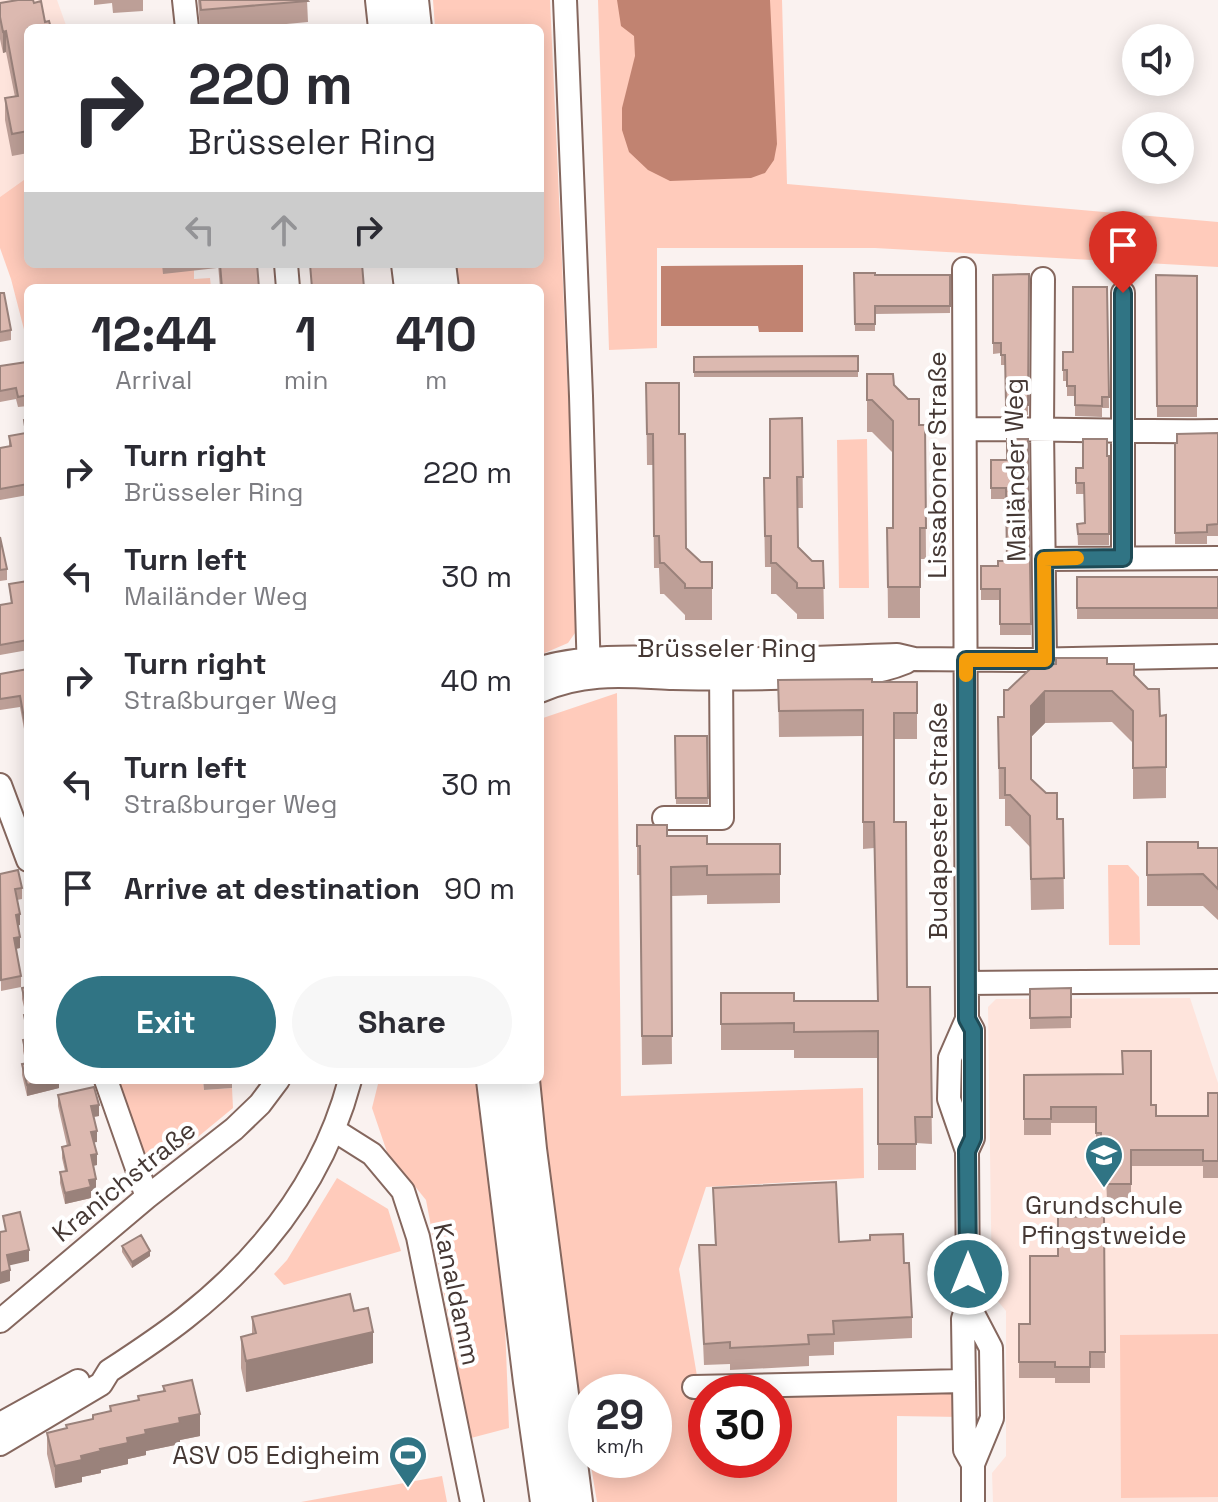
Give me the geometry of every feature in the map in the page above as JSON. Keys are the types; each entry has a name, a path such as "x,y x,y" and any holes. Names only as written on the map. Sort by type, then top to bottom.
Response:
{"highway":[{"path":"382,0 385,24"},
{"path":"412,0 415,24"},
{"path":"493,1084 547,1502"},
{"path":"523,1084 576,1502"}],"street":[{"path":"184,0 187,24"},
{"path":"565,0 589,667"},
{"name":"Lissaboner Straße","path":"964,269 966,660"},
{"name":"Mailänder Weg","path":"1043,279 1045,660"},
{"path":"1123,293 1123,558"},
{"path":"965,429 1218,431"},
{"path":"1044,559 1218,558"},
{"name":"Brüsseler Ring","path":"544,668 721,669 897,655 914,659 966,660 1218,656"},
{"name":"Budapester Straße","path":"966,660 967,1019 950,1058 949,1099 967,1151 968,1304 963,1319 965,1450 973,1464"},
{"name":"Brüsseler Ring","path":"544,689 589,667"},
{"path":"664,818 722,818 721,669"},
{"path":"0,785 24,849"},
{"path":"967,983 1218,981"},
{"path":"107,1084 147,1197"},
{"name":"Kranichstraße","path":"0,1321 147,1197 234,1129 275,1084"},
{"path":"0,1444 101,1384 109,1371 188,1315 251,1258 301,1195 334,1130 349,1084"},
{"name":"Kanaldamm","path":"334,1130 372,1154 403,1191 421,1251 472,1502"},
{"name":"Budapester Straße","path":"968,1304 991,1348 992,1418 973,1464 973,1502"},
{"path":"0,1424 95,1372 109,1371"},
{"path":"792,1385 964,1381"}],"shaded area":[{"path":"0,0 57,0 66,24 24,24 24,180 0,197"},
{"path":"433,0 550,0 582,623 568,643 544,653 544,284 458,284 456,268 544,268 544,24 435,24"},
{"path":"598,0 782,0 787,184 1218,222 1218,267 875,248 657,248 657,348 609,350"},
{"path":"617,0 770,0 777,144 774,160 765,173 751,178 670,181 648,170 629,152 622,130 622,108 635,56 634,36 621,26"},
{"path":"24,180 24,268 183,268 194,270 194,279 210,278 211,284 24,284 24,329 0,248 0,197"},
{"path":"803,265 803,332 759,332 758,326 661,326 661,266"},
{"path":"867,439 869,588 839,588 837,440"},
{"path":"617,693 621,1096 863,1088 864,1178 706,1187 679,1269 697,1374 688,1374 688,1478 792,1478 792,1388 960,1391 960,1417 897,1416 897,1502 597,1502 593,1478 672,1478 672,1374 576,1374 537,1084 544,1084 544,718"},
{"path":"1108,865 1128,865 1139,877 1140,945 1109,945"},
{"name":"Grundschule Pfingstweide","path":"1190,998 1218,1083 1218,1502 993,1502 992,1473 1006,1456 1006,1311 992,1294 988,1007 996,999"},
{"path":"116,1084 203,1084 204,1090 232,1088 233,1108 165,1164 143,1158"},
{"path":"378,1084 476,1084 505,1324 509,1428 471,1438 426,1200 387,1152 372,1108"},
{"path":"337,1178 388,1209 401,1251 284,1285 274,1274 287,1260"},
{"path":"1218,1334 1218,1497 1121,1498 1120,1335"},
{"name":"ASV 05 Edigheim","path":"442,1476 447,1502 301,1502"}],"building":[{"path":"200,0 307,0 308,1 201,10"},
{"path":"41,1 45,22 49,21 50,24 24,24 24,132 12,134 5,98 18,96 6,31 3,32 0,17 0,3"},
{"path":"220,268 257,268 259,284 222,284"},
{"path":"310,268 362,268 364,284 312,284"},
{"path":"854,273 950,275 950,306 875,306 875,324 855,324"},
{"path":"1029,274 1028,405 1006,405 1005,355 1001,355 1001,343 993,343 993,275"},
{"path":"1156,275 1197,276 1197,406 1157,406"},
{"path":"1073,287 1107,287 1109,397 1102,397 1102,406 1075,405 1075,386 1067,386 1067,370 1063,370 1063,352 1073,352"},
{"path":"0,293 4,293 11,330 0,332"},
{"path":"858,356 858,371 694,372 694,357"},
{"path":"24,362 24,396 18,397 16,388 0,391 0,366"},
{"path":"867,374 893,374 894,385 908,399 919,399 919,425 925,425 926,528 920,528 920,587 888,587 887,528 893,528 893,421 872,400 867,400"},
{"path":"646,383 679,383 679,434 685,434 686,548 701,562 712,562 712,588 685,588 685,584 664,563 660,563 659,536 654,536 653,434 647,434"},
{"path":"802,418 803,477 797,477 798,547 812,561 823,561 824,588 797,588 797,583 776,563 771,563 771,536 765,536 764,478 770,478 770,419"},
{"path":"24,433 24,485 0,489 0,448 11,446 9,436"},
{"path":"1218,433 1218,524 1207,525 1207,532 1175,533 1177,434"},
{"path":"1007,439 1028,439 1031,624 1000,624 1000,589 981,589 981,566 998,566 998,561 1007,561 1006,488 991,488 991,460 1007,460"},
{"path":"1083,439 1107,439 1109,534 1078,534 1077,524 1085,523 1084,483 1076,483 1076,468 1083,468"},
{"path":"0,537 7,569 0,570"},
{"path":"1077,577 1218,577 1218,608 1077,608"},
{"path":"24,582 24,641 0,645 0,605 12,603 9,584"},
{"path":"1056,658 1107,658 1107,664 1134,664 1134,675 1148,689 1159,689 1160,716 1166,715 1166,767 1133,768 1133,711 1112,691 1045,691 1031,706 1031,779 1046,793 1057,793 1057,819 1063,819 1064,878 1031,879 1030,816 1010,795 1005,795 1005,768 999,768 998,717 1004,717 1004,690 1008,690 1030,669 1030,665 1056,664"},
{"path":"24,670 24,718 20,696 0,699 0,674"},
{"path":"872,679 872,682 917,682 917,713 894,713 894,822 906,822 907,987 930,987 932,1117 915,1117 916,1144 878,1144 878,1031 794,1032 794,1023 721,1024 721,993 794,993 794,1001 878,1001 874,822 863,822 863,710 779,711 778,680"},
{"path":"675,736 707,736 708,798 676,798"},
{"path":"637,825 667,825 667,836 707,836 707,844 780,844 780,874 707,875 707,866 671,867 672,1036 642,1036 640,846 637,846"},
{"path":"1147,842 1198,842 1198,848 1218,848 1218,889 1203,874 1147,875"},
{"path":"18,870 22,888 15,889 20,937 14,938 21,976 1,980 0,874"},
{"path":"1071,988 1071,1017 1030,1018 1030,989"},
{"name":"Grundschule Pfingstweide","path":"1122,1051 1151,1051 1151,1105 1156,1105 1156,1116 1208,1116 1208,1093 1218,1093 1218,1161 1203,1161 1203,1150 1131,1150 1131,1184 1107,1184 1106,1159 1101,1159 1101,1133 1096,1133 1096,1107 1051,1107 1051,1119 1024,1119 1024,1075 1123,1074"},
{"path":"94,1087 99,1105 91,1106 97,1131 91,1132 97,1154 91,1155 96,1179 89,1180 91,1187 65,1193 60,1172 67,1171 62,1147 70,1145 58,1095"},
{"path":"836,1182 839,1242 870,1240 870,1235 903,1234 904,1263 909,1263 912,1317 833,1321 834,1334 808,1335 809,1344 730,1348 730,1342 704,1344 699,1245 716,1245 713,1188"},
{"path":"20,1212 29,1250 7,1255 10,1270 0,1273 0,1232 6,1231 3,1216"},
{"path":"1104,1216 1105,1352 1090,1352 1090,1367 1055,1367 1055,1362 1019,1362 1019,1324 1030,1324 1030,1256 1058,1256 1058,1217"},
{"path":"141,1235 150,1251 132,1262 122,1246"},
{"path":"350,1294 354,1311 368,1308 373,1332 246,1361 241,1337 256,1333 252,1317"},
{"path":"192,1380 200,1414 179,1418 180,1423 145,1430 146,1434 127,1438 128,1443 100,1449 81,1456 82,1460 55,1466 47,1433 93,1419 93,1415 111,1411 110,1406 139,1400 138,1396 165,1391 163,1386"}],"slow traffic":[{"path":"966,675 966,660 1045,660 1044,559 1077,558"}],"place":[{"name":"Grundschule Pfingstweide","path":"1104,1189"},
{"name":"ASV 05 Edigheim","path":"408,1489"}],"route":[{"path":"968,1274 967,1151 973,1138 973,1030 967,1019 966,660 1045,660 1044,559 1123,558 1123,293"}]}
